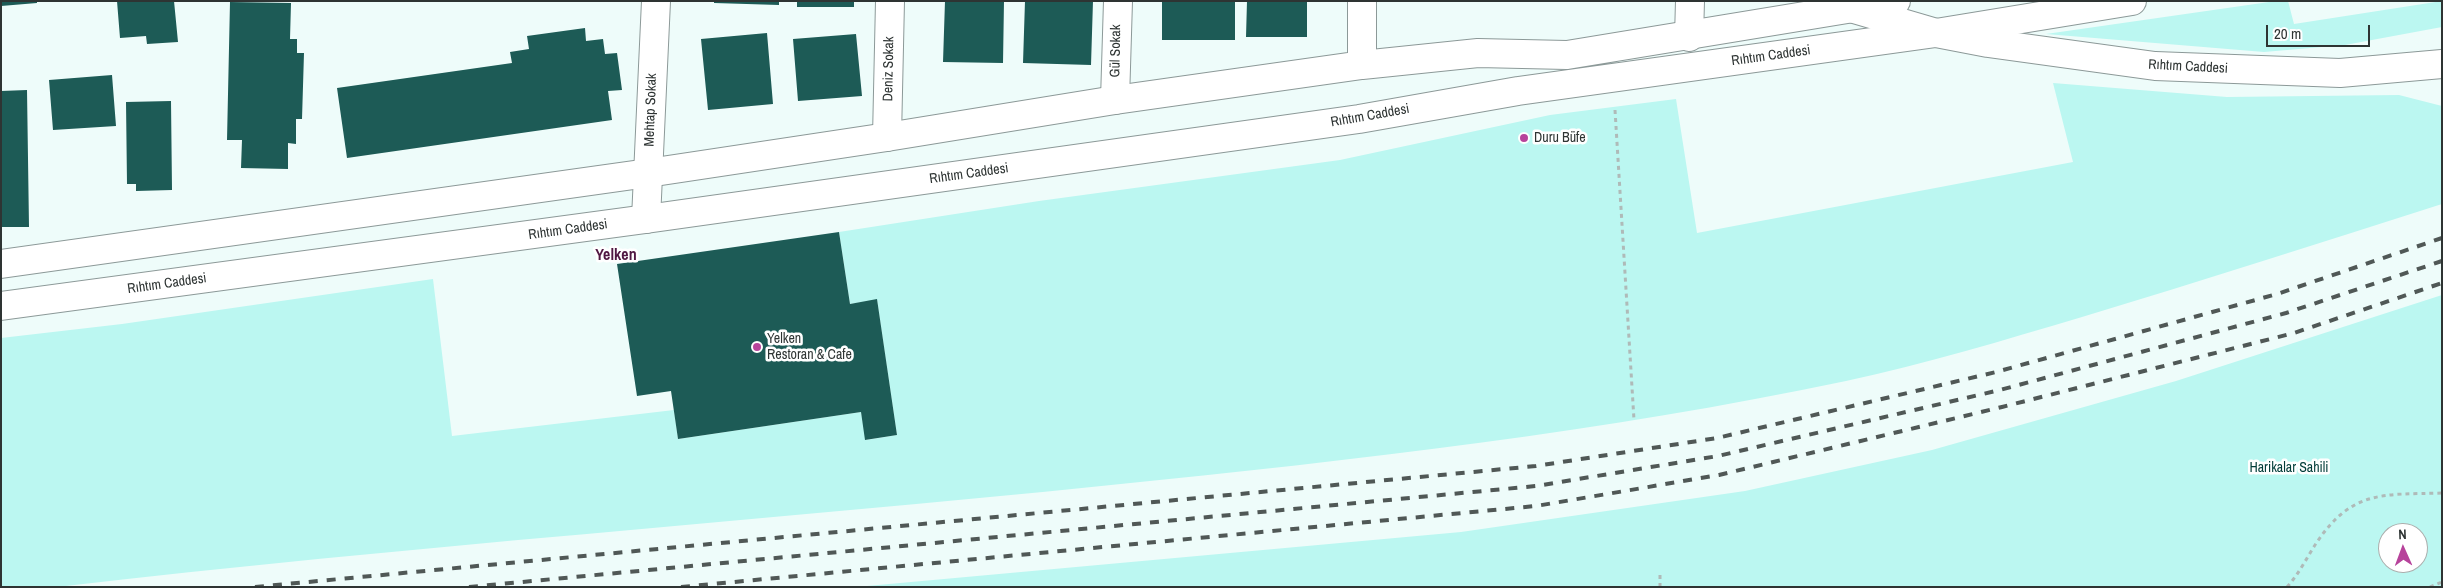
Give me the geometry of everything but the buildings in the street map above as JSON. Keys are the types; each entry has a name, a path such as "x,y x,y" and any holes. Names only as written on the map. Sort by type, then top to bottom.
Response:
{"main road":[{"name":"Mehtap Sokak","path":"646,219 656,1"},
{"name":"Deniz Sokak","path":"887,138 890,1"},
{"name":"Gül Sokak","path":"1115,100 1118,1"},
{"path":"1362,1 1362,65"},
{"path":"1689,37 1690,1"},
{"name":"Rıhtım Caddesi","path":"1,264 648,173 887,138 1115,100 1362,65 1478,53 1567,55 1689,37 1896,1"},
{"name":"Rıhtım Caddesi","path":"1,306 646,219 1359,119 1527,89 1936,33 2132,1"},
{"name":"Rıhtım Caddesi","path":"1852,8 1936,33 1988,43 2155,66 2340,73 2442,64"}],"path":[{"path":"1614,102 1634,420"},
{"path":"2287,587 2332,522 2352,506 2373,497 2442,493"},
{"path":"1660,573 1660,587"},
{"path":"2430,587 2442,582"}],"green space":[{"path":"2276,1 2288,1 2294,24 2442,1 2442,27 2345,45 2264,52 2046,34"},
{"path":"2053,83 2227,97 2399,95 2442,106 2442,204 2127,303 1906,367 1755,399 1572,430 1388,455 1111,485 452,546 57,587 1,587 1,338 122,324 433,279 452,436 674,410 678,439 861,412 866,440 897,435 877,300 850,304 839,232 1039,201 1340,160 1550,115 1676,99 1697,233 2073,162"},
{"name":"Harikalar Sahili","path":"2442,295 2442,587 856,587 1461,532 1745,491 1932,450 2176,381"}],"railway":[{"path":"255,587 1536,466 1717,438 1996,372 2277,294 2442,238"},
{"path":"469,587 1536,486 1718,456 2000,390 2286,313 2442,261"},
{"path":"681,587 1536,506 1719,475 2002,407 2294,333 2442,283"}],"place":[{"name":"Duru Büfe","path":"1524,138"},
{"name":"Yelken Restoran & Cafe","path":"757,347"}],"district":[{"name":"Yelken","path":"616,256"}]}
